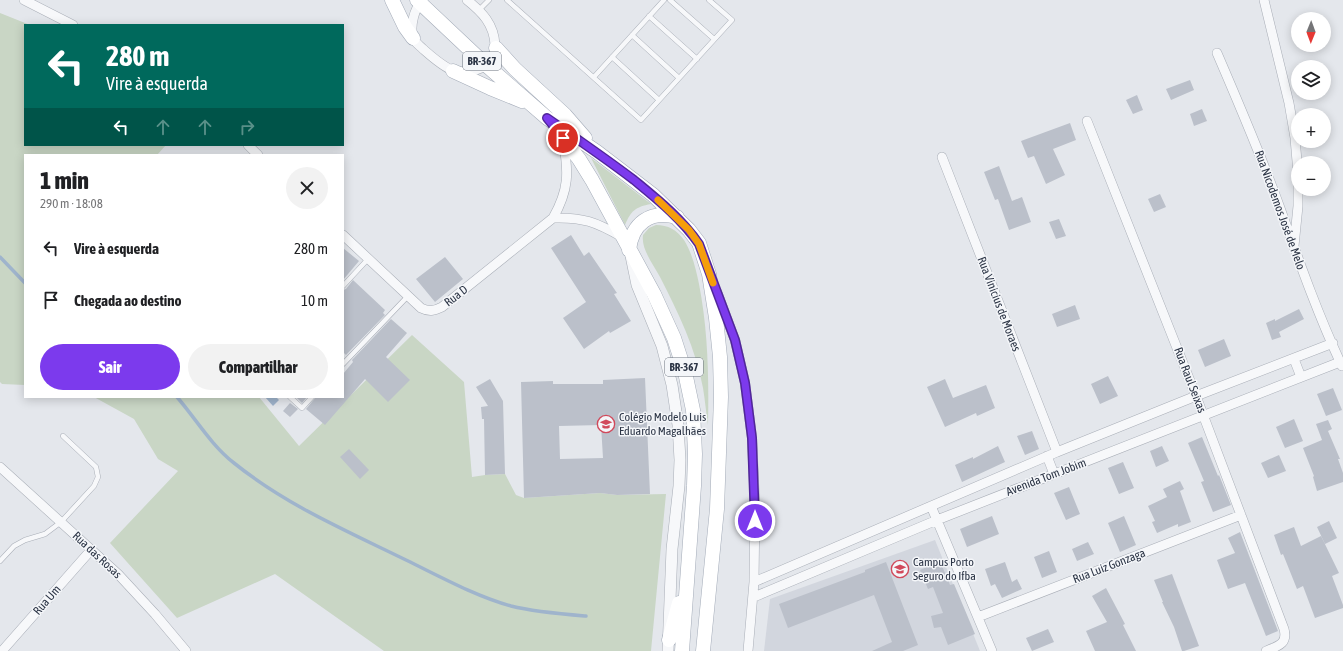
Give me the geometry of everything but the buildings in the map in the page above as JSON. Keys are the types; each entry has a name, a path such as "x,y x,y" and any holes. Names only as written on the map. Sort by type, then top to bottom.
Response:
{"main road":[{"path":"392,0 413,38"},
{"name":"BR-367","path":"420,1 486,65 547,118 597,152 653,195 677,217 699,244 709,274 716,318 720,357 721,397 717,509 702,651"},
{"path":"496,48 515,69 565,115 597,152"},
{"path":"453,71 532,105"},
{"name":"BR-367","path":"547,118 580,159 654,294 674,338 685,372 693,410 695,454 689,566 682,651"},
{"path":"629,250 630,240 634,231 648,218 658,215 677,217"},
{"path":"669,646 689,566"}],"street":[{"path":"24,0 71,24"},
{"path":"420,1 412,26 413,38 438,62 453,71 471,71 480,69 486,65 493,58 496,48 494,36 487,18 467,0"},
{"path":"1264,0 1289,103 1295,138 1298,173 1298,206 1293,249"},
{"name":"Rua Nicodemos José de Melo","path":"1217,53 1244,114 1280,208 1293,249 1342,364"},
{"name":"Rua Raul Seixas","path":"1087,121 1204,416 1286,634 1285,641 1280,645 1266,651"},
{"name":"Rua D","path":"344,236 421,308 428,311 435,311 553,218 561,204 566,187 567,170 563,138"},
{"path":"249,146 257,154"},
{"name":"Rua Vinicius de Moraes","path":"942,157 1057,452"},
{"path":"553,218 590,220 622,237"},
{"path":"629,250 637,285 662,346 672,385 678,425 680,460 679,486 672,549 669,646"},
{"path":"709,274 735,340 745,383 752,438 756,506 754,597 748,651"},
{"name":"Avenida Tom Jobim","path":"754,582 1047,456 1196,396 1333,344"},
{"path":"1294,359 1301,377"},
{"name":"Avenida Tom Jobim","path":"754,597 937,520 1301,377 1342,364"},
{"path":"1047,456 1054,474"},
{"name":"Rua das Rosas","path":"2,473 61,522 118,574 155,614 186,651"},
{"path":"931,506 992,651"},
{"name":"Rua Luiz Gonzaga","path":"978,618 1241,515"},
{"name":"Rua Um","path":"2,651 91,550"}],"lane":[{"path":"479,10 489,0"},
{"path":"507,0 594,76 641,120 732,20 709,0"},
{"path":"594,76 664,0"},
{"path":"670,0 714,40"},
{"path":"649,16 697,59"},
{"path":"632,35 679,78"},
{"path":"612,57 659,100"},
{"path":"344,285 368,258"},
{"path":"344,363 408,296"},
{"path":"291,398 302,408 311,398"},
{"path":"0,561 14,546 25,540 45,534 61,522 94,486 98,477 96,467 63,436"}],"shaded area":[{"name":"Campus Porto Seguro do Ifba","path":"935,540 980,651 764,651 770,599"}],"green space":[{"path":"0,13 28,24 24,24 24,146 165,146 158,154 24,154 24,385 2,384 0,382"},
{"path":"591,158 651,204 634,210 629,216 625,225"},
{"path":"656,225 668,227 681,236 689,250 695,267 702,301 706,336 708,371 708,425 700,373 686,331 644,246 643,235 649,228"},
{"path":"412,335 464,382 472,477 505,474 516,495 524,498 600,493 617,495 666,494 651,651 384,651 275,574 177,618 110,543 178,471 158,459 134,419 96,398 260,398 299,446"}],"water":[{"path":"266,398 277,398 279,400 273,406"}],"waterway":[{"path":"0,257 24,282"},
{"path":"178,398 211,440 234,463 275,492 339,528 444,579 498,602 529,610 586,616"}],"slow traffic":[{"path":"658,200 677,217 699,244 713,283"}],"place":[{"name":"Colégio Modelo Luis Eduardo Magalhães","path":"606,424"},
{"name":"Campus Porto Seguro do Ifba","path":"900,569"}],"route":[{"path":"563,138 547,118 597,152 653,195 677,217 699,244 735,340 745,383 752,438 756,506 755,521"}]}
